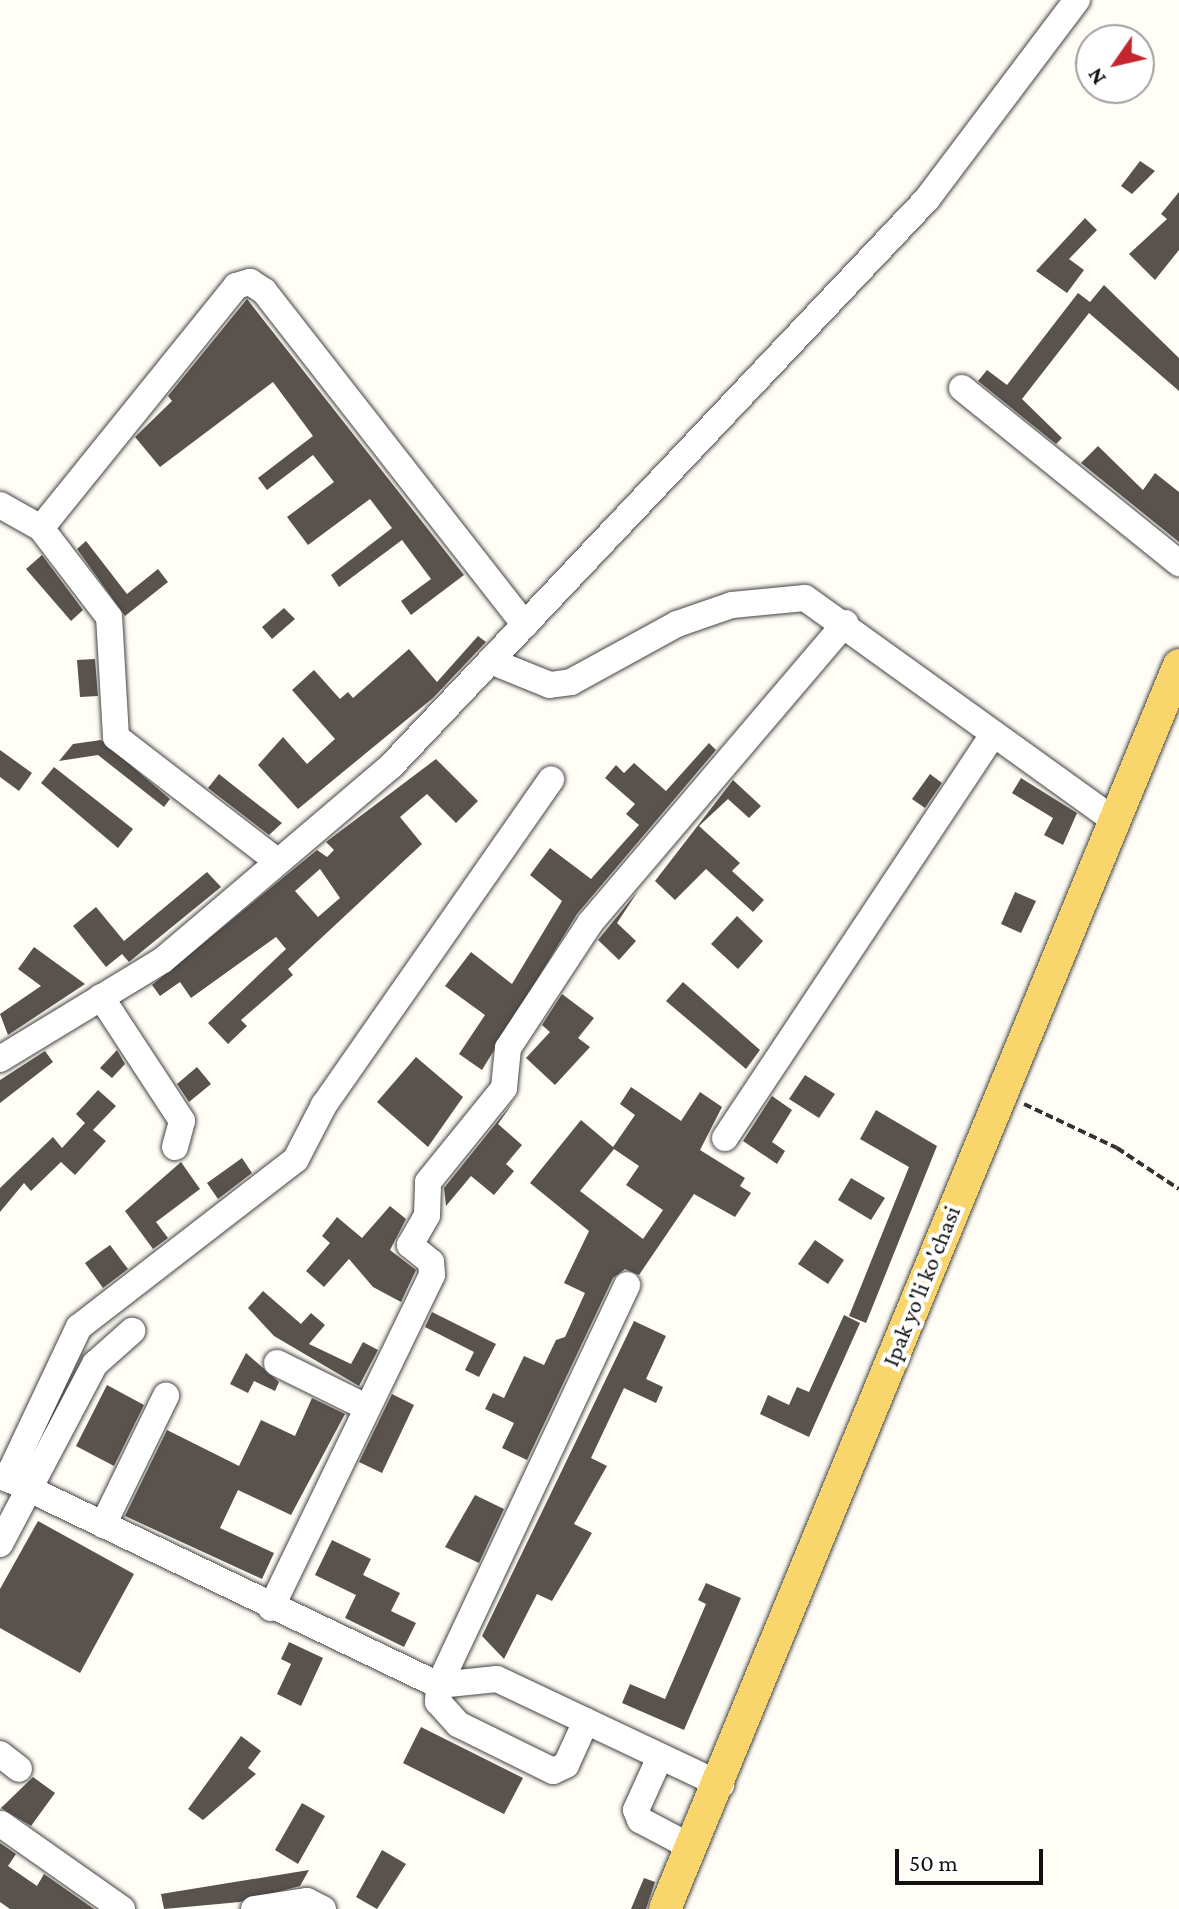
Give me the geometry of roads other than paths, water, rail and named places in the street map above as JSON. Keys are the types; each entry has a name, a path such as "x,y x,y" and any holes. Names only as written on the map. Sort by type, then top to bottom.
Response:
{"main road":[{"name":"Ipak yo'li ko'chasi","path":"665,1909 721,1785 999,1094 1179,665"}],"street":[{"path":"0,1059 163,960 391,766 493,662 927,199 1077,0"},
{"path":"41,528 236,286 250,282 264,291 525,625"},
{"path":"962,388 1179,563"},
{"path":"0,505 41,528 109,617 116,737 277,861"},
{"path":"493,662 550,685 571,682 677,624 732,605 805,598 845,623 992,736 1114,820"},
{"path":"271,1608 432,1275 431,1262 410,1245 427,1215 428,1182 504,1088 508,1048 590,923 845,623"},
{"path":"725,1138 992,736"},
{"path":"0,1544 12,1481 79,1327 296,1159 324,1105 551,779"},
{"path":"101,997 182,1121 175,1147"},
{"path":"586,1721 566,1765 553,1771 458,1724 438,1702 439,1685 627,1285"},
{"path":"12,1481 95,1364 132,1331"},
{"path":"277,1363 366,1407"},
{"path":"103,1525 166,1396"},
{"path":"12,1481 271,1608 439,1685 497,1679 721,1785"},
{"path":"660,1757 636,1810 640,1820 693,1848"},
{"path":"1,1824 122,1909"},
{"path":"254,1909 307,1901 323,1909"}]}
